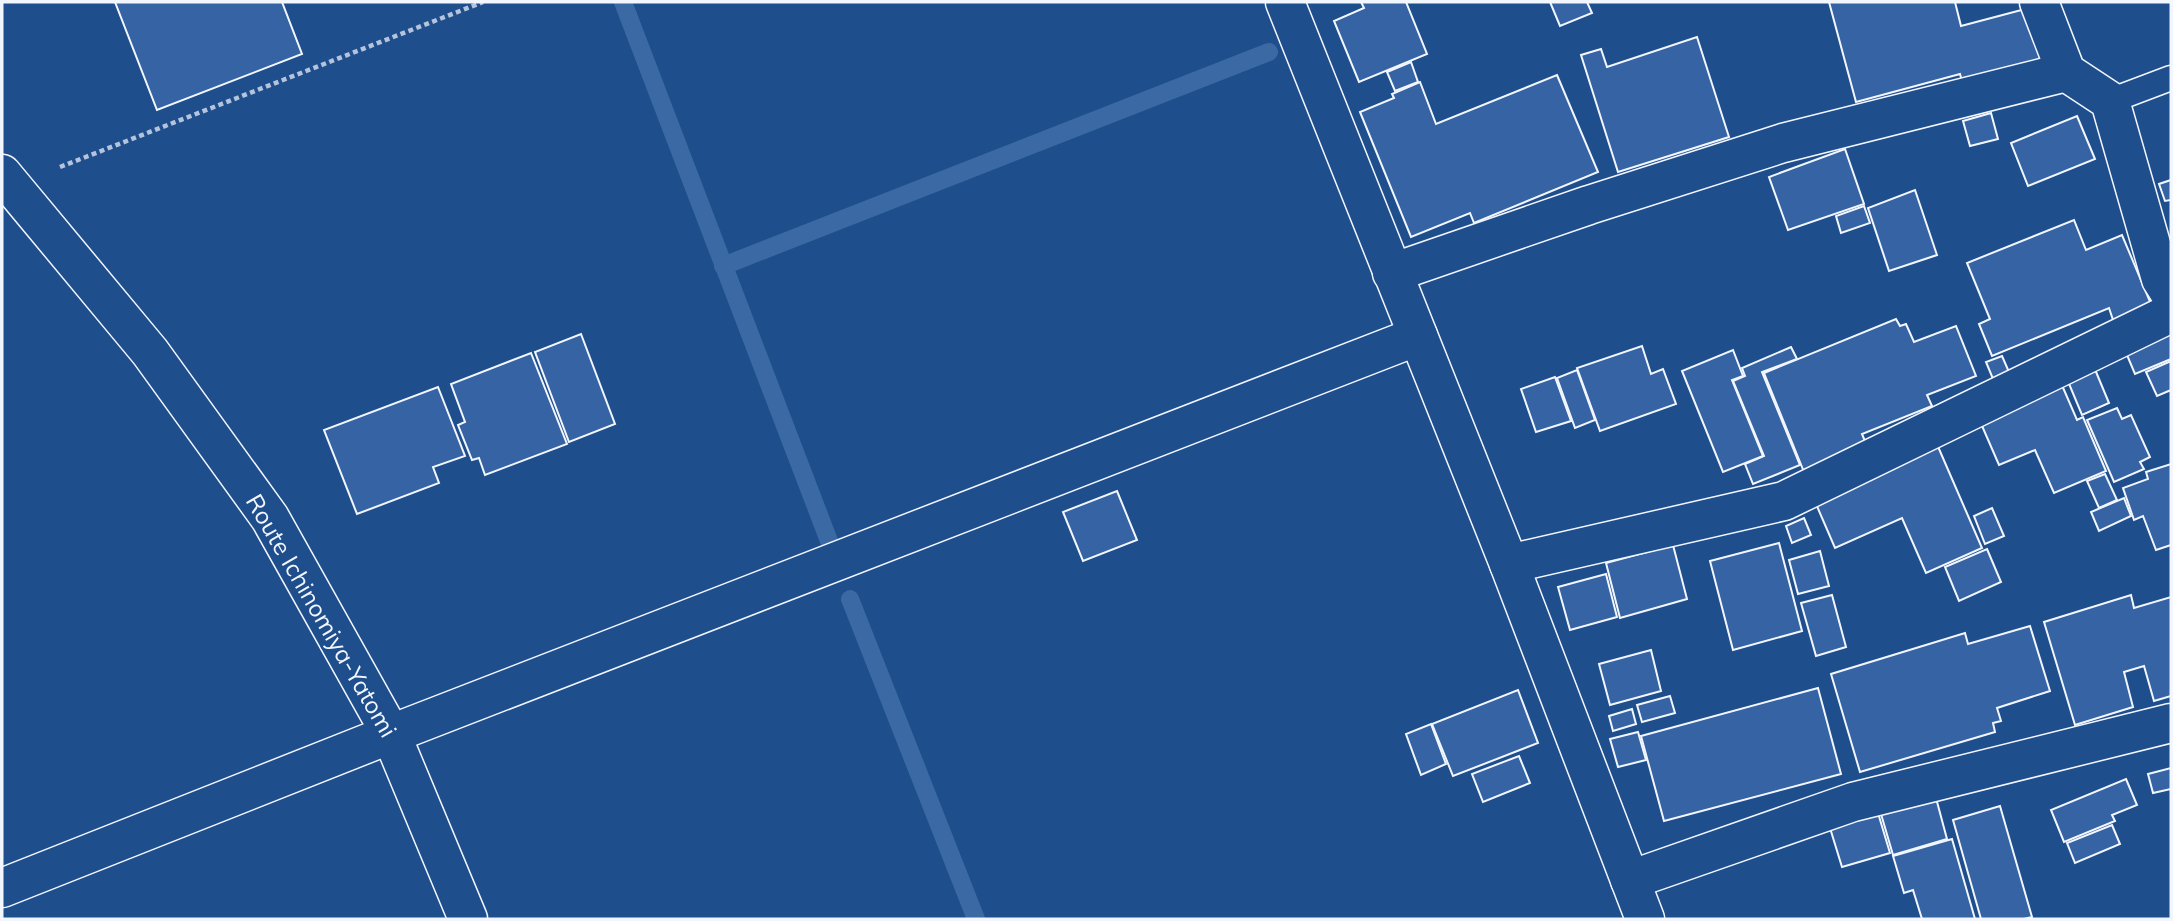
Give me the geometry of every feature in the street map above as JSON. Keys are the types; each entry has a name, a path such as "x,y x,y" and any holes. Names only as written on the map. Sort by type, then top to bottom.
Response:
{"street":[{"path":"1285,2 1509,564 1645,919"},
{"path":"2039,2 2066,72 2110,101 2161,279 2171,295"},
{"path":"1392,273 1589,205 1783,143 2066,72"},
{"name":"Route Ichinomiya-Yatomi","path":"7,180 150,352 270,518 391,734 468,919"},
{"path":"1509,564 1784,501 2171,313"},
{"path":"2,888 391,734 1418,336"},
{"path":"1630,880 1853,802 2171,723"}],"lane":[{"path":"2110,101 2171,78"}],"path":[{"path":"7,180 483,2"}],"building":[{"path":"115,2 282,2 302,54 157,110"},
{"path":"1361,2 1406,2 1427,54 1359,82 1334,21 1364,8"},
{"path":"1550,2 1587,2 1592,13 1560,26"},
{"path":"1829,2 1955,2 1961,26 2029,8 2042,59 1962,81 1960,74 1856,102"},
{"path":"1697,37 1729,137 1618,172 1581,55 1601,49 1607,67"},
{"path":"1411,62 1418,82 1395,91 1387,72"},
{"path":"1557,75 1598,172 1474,223 1470,213 1411,237 1360,112 1394,98 1392,94 1420,82 1436,124"},
{"path":"1991,113 1998,139 1970,146 1963,121"},
{"path":"2077,116 2095,159 2028,186 2011,143"},
{"path":"1845,149 1864,204 1788,230 1769,177"},
{"path":"2171,180 2171,200 2165,201 2159,184"},
{"path":"1915,190 1937,255 1889,271 1868,208"},
{"path":"1864,206 1870,223 1841,233 1836,216"},
{"path":"2074,220 2086,250 2122,235 2151,304 2113,320 2109,308 1992,356 1979,324 1990,319 1967,263"},
{"path":"1896,319 1900,326 1906,324 1914,342 1956,326 1976,376 1927,395 1932,406 1862,434 1867,446 1804,472 1764,373"},
{"path":"2171,328 2171,359 2135,374 2124,348"},
{"path":"581,334 615,424 569,442 535,352"},
{"path":"1642,346 1651,374 1663,369 1676,404 1600,431 1577,368"},
{"path":"1791,347 1797,359 1762,372 1800,465 1753,484 1745,464 1764,456 1733,381 1745,376 1742,368"},
{"path":"1733,350 1743,376 1732,380 1763,456 1723,472 1682,371"},
{"path":"531,353 567,444 485,475 479,458 472,460 458,425 465,422 451,384"},
{"path":"2002,356 2009,372 1993,379 1986,362"},
{"path":"2171,361 2171,390 2157,396 2146,372"},
{"path":"2094,367 2109,403 2082,415 2067,379"},
{"path":"1577,370 1595,420 1575,428 1557,378"},
{"path":"1555,377 1571,421 1536,432 1521,389"},
{"path":"2061,383 2077,420 2083,417 2106,471 2054,493 2035,450 1999,465 1979,419"},
{"path":"438,387 465,456 433,467 439,483 357,514 324,430"},
{"path":"2117,408 2122,419 2131,415 2150,457 2140,462 2144,469 2114,482 2087,420"},
{"path":"1936,442 1982,548 1926,573 1902,518 1835,548 1813,497"},
{"path":"2171,464 2171,545 2156,550 2143,516 2134,520 2123,488 2148,479 2146,472"},
{"path":"2105,474 2117,500 2099,508 2087,481"},
{"path":"1117,491 1137,540 1083,561 1063,512"},
{"path":"2124,498 2131,516 2099,531 2091,512"},
{"path":"1992,508 2004,536 1985,544 1974,516"},
{"path":"1804,518 1811,535 1792,543 1786,526"},
{"path":"1779,543 1802,631 1733,650 1710,561"},
{"path":"1673,545 1687,599 1620,618 1606,563"},
{"path":"1987,549 2001,582 1959,601 1945,567"},
{"path":"1820,551 1829,586 1798,594 1789,560"},
{"path":"1606,574 1617,617 1570,630 1558,587"},
{"path":"1832,595 1846,647 1816,656 1801,603"},
{"path":"2131,595 2134,608 2171,597 2171,696 2154,701 2144,666 2124,672 2133,707 2075,725 2044,622"},
{"path":"2030,626 2050,691 1997,708 2001,721 1993,723 1995,732 1860,772 1831,674 1965,633 1968,644"},
{"path":"1651,650 1661,691 1610,705 1599,664"},
{"path":"1818,688 1841,774 1664,821 1641,736"},
{"path":"1518,690 1538,743 1453,776 1432,724"},
{"path":"1670,696 1675,713 1642,722 1637,705"},
{"path":"1632,709 1636,724 1613,731 1609,716"},
{"path":"1431,724 1446,764 1421,775 1406,734"},
{"path":"1638,732 1646,760 1618,767 1610,739"},
{"path":"1519,756 1530,783 1483,802 1472,774"},
{"path":"2171,768 2171,789 2153,793 2148,774"},
{"path":"2126,779 2137,805 2112,815 2115,821 2064,842 2051,810"},
{"path":"1936,798 1947,839 1893,855 1881,814"},
{"path":"2000,806 2032,917 2024,919 1981,919 1953,820"},
{"path":"1878,813 1890,853 1842,867 1830,828"},
{"path":"2112,825 2120,844 2075,863 2067,843"},
{"path":"1952,839 1975,919 1922,919 1913,890 1904,893 1893,856"}],"waterway":[{"path":"623,2 829,541"},
{"path":"723,266 1269,52"},
{"path":"850,599 976,919"}]}
